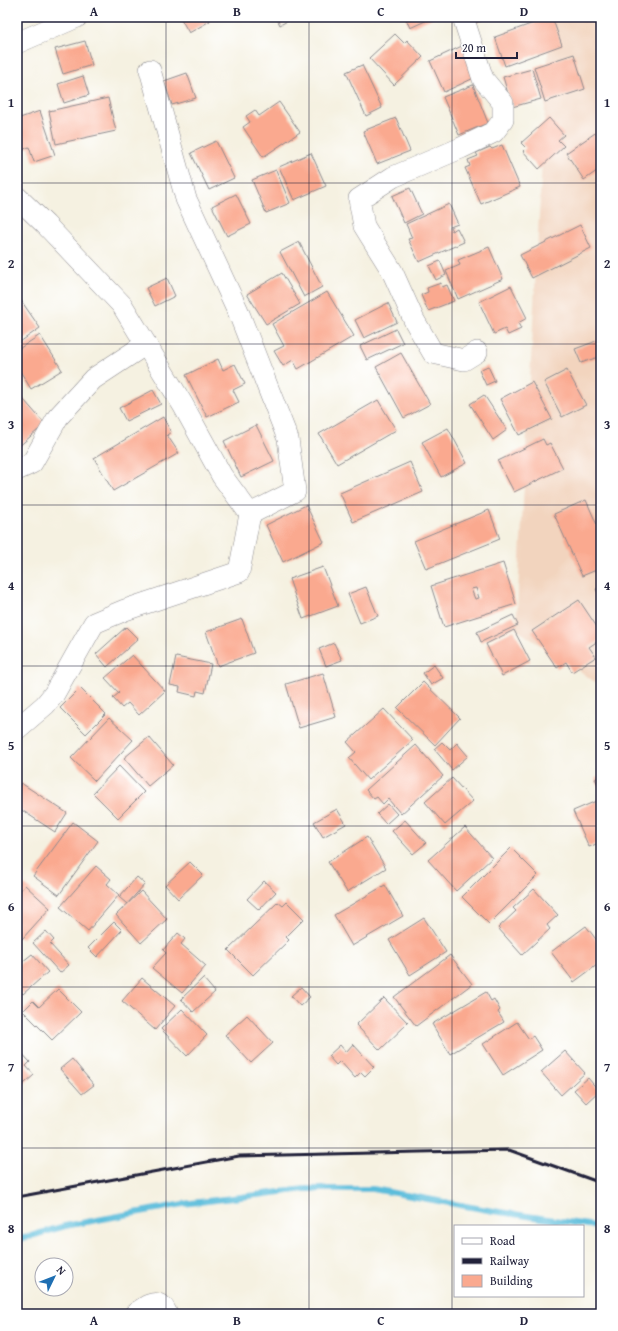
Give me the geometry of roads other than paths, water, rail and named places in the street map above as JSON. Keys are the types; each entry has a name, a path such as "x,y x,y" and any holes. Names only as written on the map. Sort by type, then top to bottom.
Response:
{"street":[{"path":"17,43 77,17"},
{"path":"463,17 483,78 503,104 503,120 494,132 393,177 359,199 364,226 392,271 414,320 433,353 464,360 477,352"},
{"path":"150,70 186,199 238,311 288,439 295,491 250,514"},
{"path":"17,197 46,225 122,305 183,405 222,476 250,514 239,572 125,610 94,623 54,694 45,705 17,729"},
{"path":"17,470 32,463 58,418 93,379 146,344"},
{"path":"135,1314 150,1304 162,1306 167,1314"}],"waterway":[{"path":"17,1240 65,1226 183,1204 305,1189 373,1189 493,1211 595,1226 601,1230"}],"railway":[{"path":"17,1197 239,1156 509,1150 601,1183"}]}
